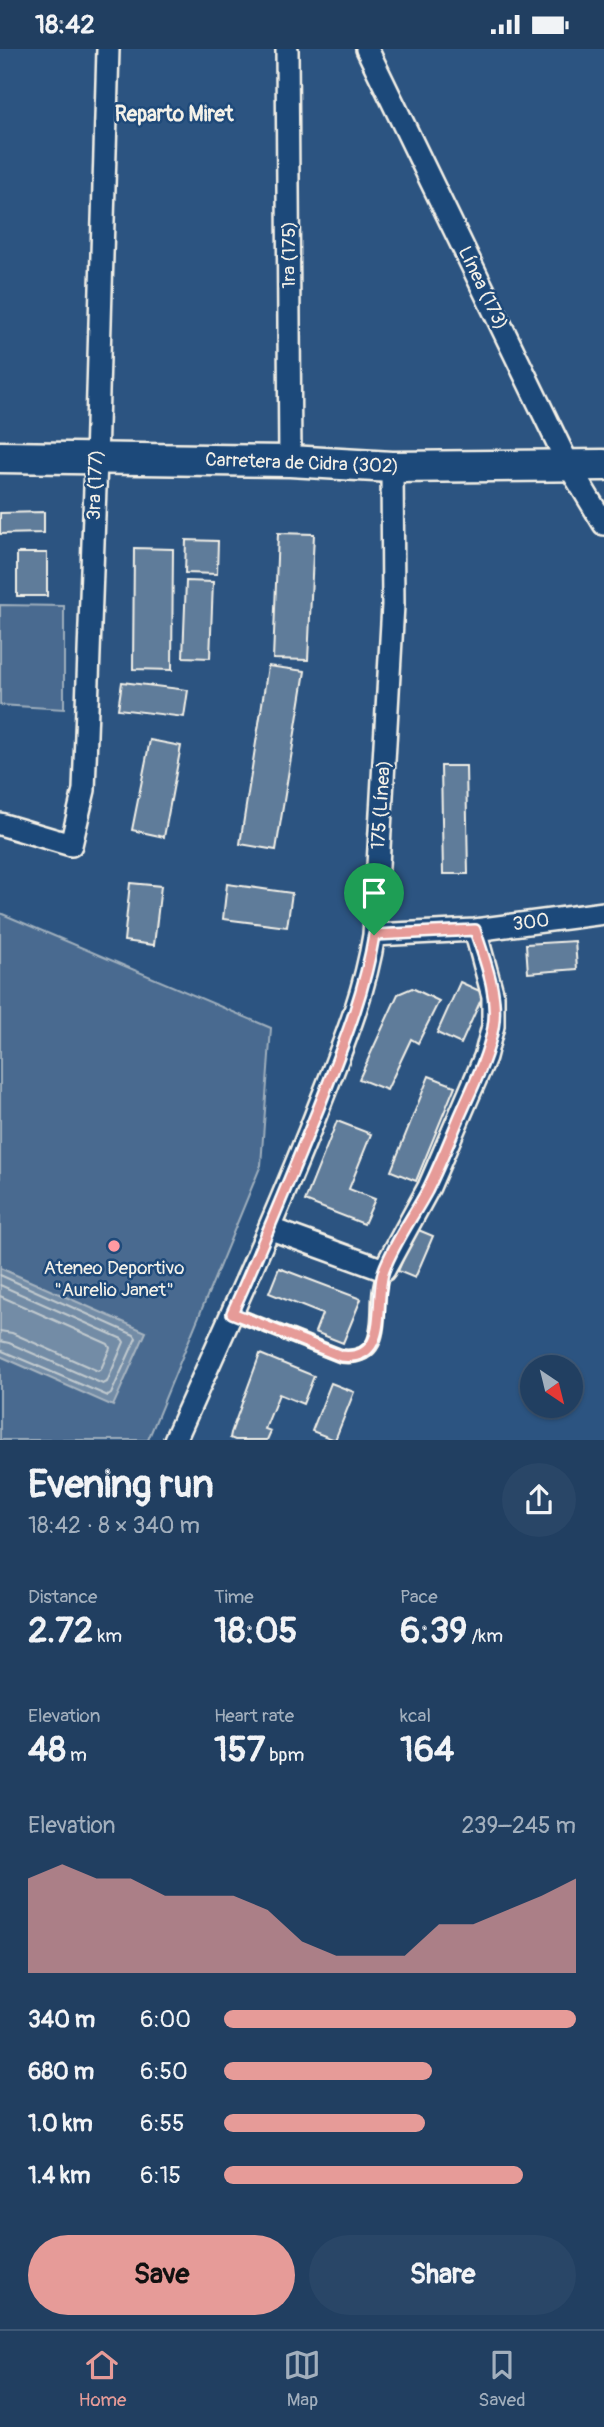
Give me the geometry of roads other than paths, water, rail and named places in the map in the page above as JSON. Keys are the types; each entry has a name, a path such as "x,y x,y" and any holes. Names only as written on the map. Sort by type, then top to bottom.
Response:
{"main road":[{"name":"Carretera de Cidra (302)","path":"0,457 290,461 392,467 604,465"}],"street":[{"name":"3ra (177)","path":"0,824 71,845 84,790 108,49"},
{"name":"1ra (175)","path":"287,49 290,461"},
{"name":"Línea (173)","path":"367,49 569,466 604,524"},
{"name":"175 (Línea)","path":"175,1440 271,1229 356,1012 368,972 374,935 393,605 392,467"},
{"name":"300","path":"374,935 475,930 604,913"},
{"path":"271,1229 384,1270 429,1187 485,1058 493,1026 494,996 475,930"}],"lane":[{"path":"232,1313 341,1356 354,1358 369,1350 379,1328 379,1290 384,1270"}],"water":[{"path":"0,1268 146,1332 113,1406 0,1356"}],"place":[{"name":"Ateneo Deportivo \"Aurelio Janet\"","path":"114,1246"}],"district":[{"name":"Reparto Miret","path":"174,114"}]}
